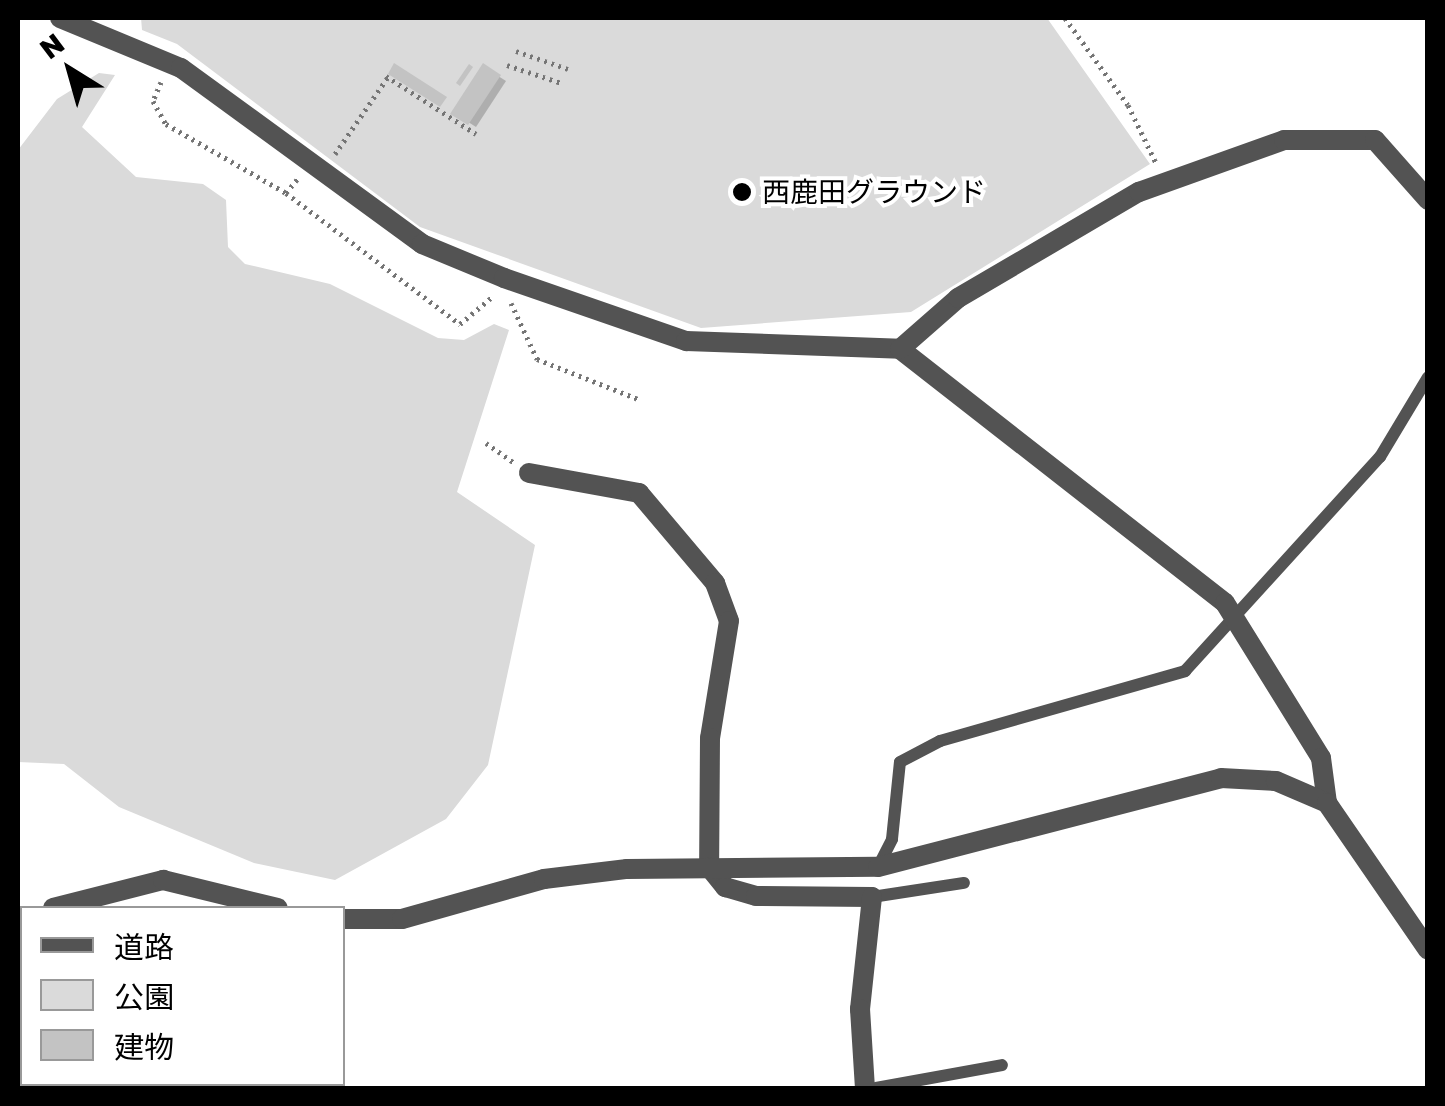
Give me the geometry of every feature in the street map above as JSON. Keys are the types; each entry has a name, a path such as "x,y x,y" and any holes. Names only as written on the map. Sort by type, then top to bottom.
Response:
{"street":[{"path":"60,18 91,26 168,62 422,244 504,278 686,341 900,348 1240,620 1321,758 1327,804 1428,950"},
{"path":"900,348 958,298 1164,179 1284,140 1356,134 1388,148 1428,200"},
{"path":"529,473 647,498 725,602 709,867 724,887 756,896 872,897 860,1009 865,1088"},
{"path":"345,919 402,918 544,879 709,867 878,867 1221,778 1276,781 1327,804"},
{"path":"61,906 163,880 236,904"}],"lane":[{"path":"878,867 892,838 900,762 940,742 1174,678 1240,620 1398,434 1428,377"},
{"path":"872,897 964,883"},
{"path":"876,1088 1002,1065"}],"path":[{"path":"1065,18 1128,104 1164,179"},
{"path":"516,51 568,69"},
{"path":"168,62 153,101 166,124 286,194 460,324 498,290 537,358 638,399"},
{"path":"507,65 561,83"},
{"path":"333,156 387,76 476,134"},
{"path":"486,443 529,473"}],"green space":[{"name":"西鹿田グラウンド","path":"141,18 1047,18 1150,164 911,312 701,328 420,227 177,44 142,30"},
{"path":"99,73 115,75 82,127 136,177 203,184 226,200 228,247 245,264 330,284 438,338 464,340 494,324 509,330 457,492 535,545 488,765 446,819 335,880 254,863 119,807 64,764 18,762 18,150 57,99"}],"building":[{"path":"394,63 447,97 440,107 388,74"},
{"path":"483,63 501,75 468,125 450,114"},
{"path":"469,64 473,67 460,86 456,83"}],"place":[{"name":"西鹿田グラウンド","path":"742,192"}]}
